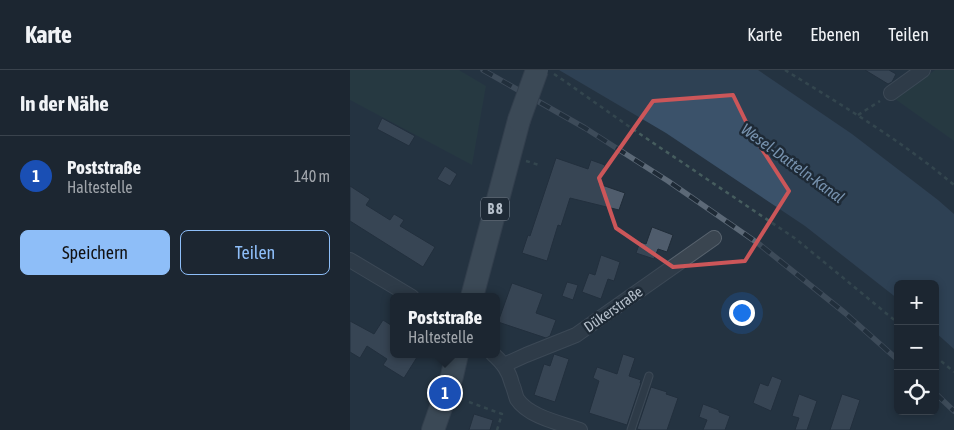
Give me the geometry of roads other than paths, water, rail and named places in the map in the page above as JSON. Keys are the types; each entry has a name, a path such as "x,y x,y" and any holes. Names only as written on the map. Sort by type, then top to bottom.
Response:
{"main road":[{"name":"B 8","path":"473,293 518,120 544,72"},
{"path":"433,430 452,376 456,358"}],"street":[{"path":"891,93 923,70"},
{"name":"Dükerstraße","path":"504,365 576,335 714,238"},
{"path":"350,260 405,293"},
{"path":"497,358 504,365 512,381 516,398 526,410 580,430"}],"lane":[{"path":"631,430 649,376"}],"water":[{"name":"Wesel-Datteln-Kanal","path":"559,70 758,70 852,134 954,214 954,349 939,336 939,280 894,280 894,296 805,226 666,133"}],"railway":[{"path":"483,70 585,128 668,181 759,244 845,313 894,356"},
{"path":"939,397 954,411"}],"place":[{"name":"Poststraße","path":"445,393"}]}
